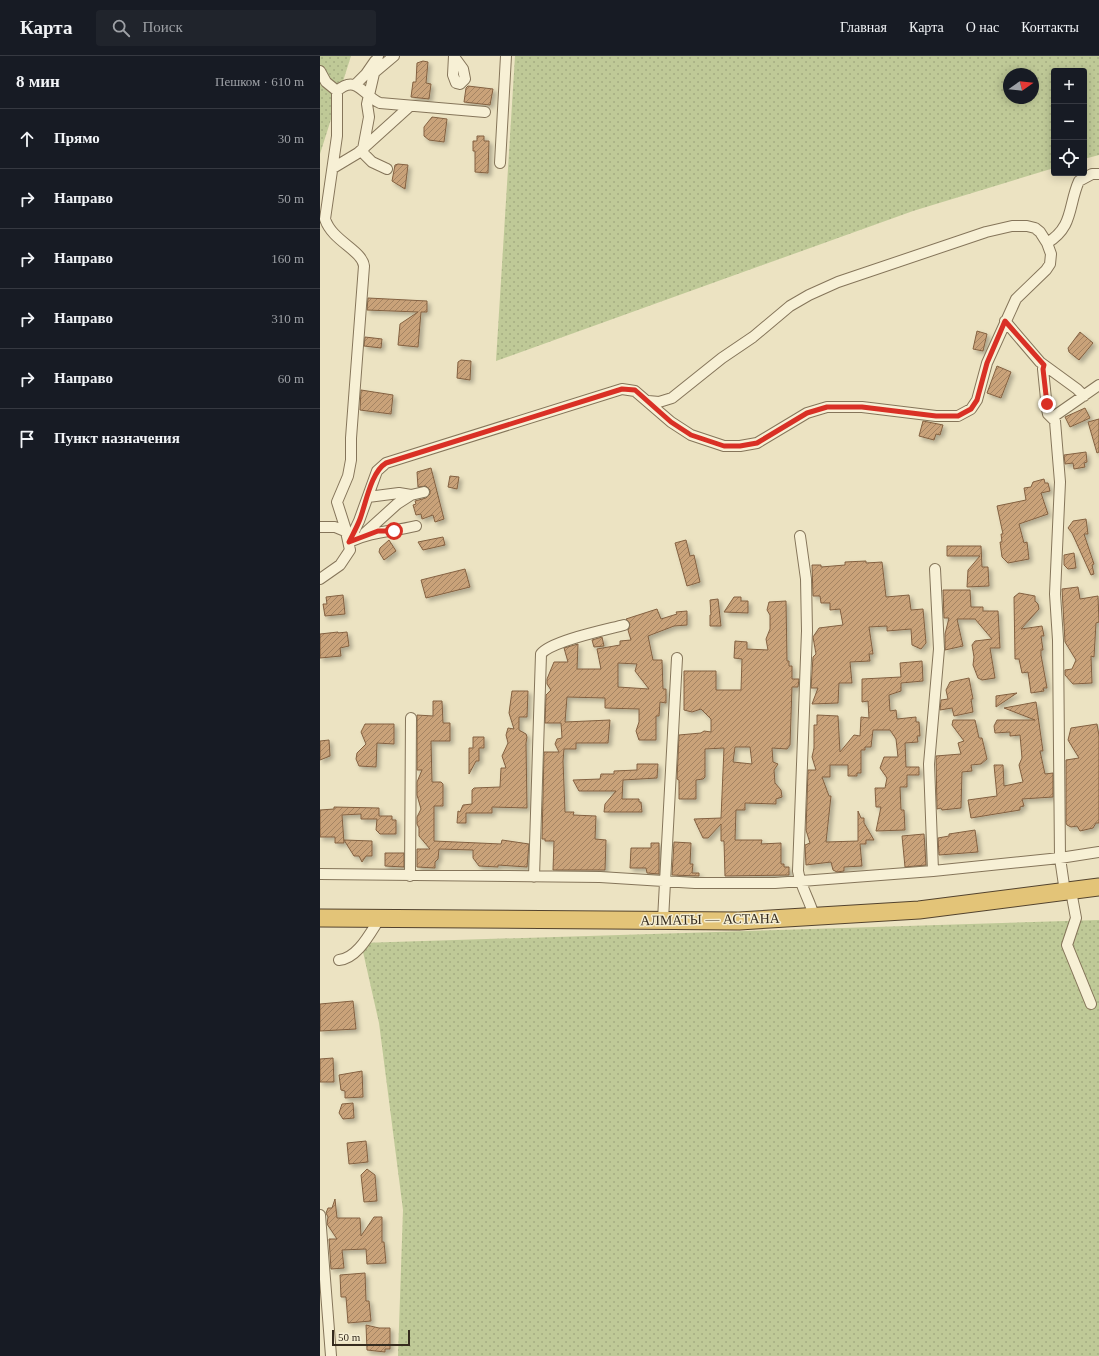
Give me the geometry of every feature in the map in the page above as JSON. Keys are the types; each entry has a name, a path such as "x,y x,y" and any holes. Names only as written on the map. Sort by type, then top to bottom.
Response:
{"highway":[{"name":"АЛМАТЫ — АСТАНА","path":"320,918 739,921 919,910 1099,887"}],"street":[{"path":"378,56 367,104 369,117 363,149 364,154 372,162 387,169"},
{"path":"355,85 366,74 378,56"},
{"path":"375,72 394,56"},
{"path":"500,163 506,56"},
{"path":"320,72 326,82 337,91"},
{"path":"337,91 346,86 355,85 360,86 369,96 380,103 485,112"},
{"path":"320,579 340,565 349,554 348,537 337,502 348,476 351,460 364,266 360,256 340,240 327,226 325,219 337,136 337,91"},
{"path":"333,168 363,149 410,106"},
{"path":"1047,243 1061,231 1067,222 1079,181 1092,174 1099,174"},
{"path":"348,537 368,497 377,471 386,463 622,389 635,390 671,422 691,435 724,446 740,446 757,443 807,413 827,407 862,407 936,416 958,416 971,409 977,400 987,363 1016,298 1046,270 1050,264 1051,254 1047,243 1035,228 1027,226 1012,226 986,232 838,282 809,295 790,306 753,337 722,358 672,398 659,402 648,401"},
{"path":"1005,321 1044,365 1077,388 1084,396"},
{"path":"1044,365 1043,369 1047,409 1048,414 1053,417 1060,482 1055,594 1058,640 1060,858 1076,918 1068,945 1091,1004"},
{"path":"1053,417 1099,385"},
{"path":"363,536 397,504 411,495 424,492"},
{"path":"368,497 399,493 411,495"},
{"path":"320,527 335,527 348,537 363,536 378,531 394,531 416,526"},
{"path":"800,536 806,579 807,631 798,871 800,881 807,894 814,916"},
{"path":"933,871 929,779 938,649 935,569"},
{"path":"534,877 541,654 546,648 557,644 624,625"},
{"path":"663,920 677,658"},
{"path":"410,876 411,718"},
{"path":"320,874 664,880 737,884 933,871 1060,858 1099,852"},
{"path":"339,960 347,959 354,953 380,918"},
{"path":"320,1215 331,1356"}],"green space":[{"path":"320,56 351,56 320,154"},
{"path":"515,56 1099,56 1099,155 1087,158 1087,68 1051,68 1051,169 913,211 496,361"},
{"path":"1099,920 1099,1356 398,1356 403,1210 379,1023 361,943"}],"building":[{"path":"423,61 428,62 426,83 431,84 429,99 411,97 413,82 416,82 417,63"},
{"path":"468,86 493,89 490,105 464,102 466,88"},
{"path":"432,117 447,119 444,142 429,140 424,136 424,127"},
{"path":"477,136 484,136 484,141 489,141 488,173 475,172 475,151 473,151 473,141 477,141"},
{"path":"395,165 408,165 405,189 392,181"},
{"path":"368,298 427,301 427,312 421,312 418,347 398,345 400,324 418,312 367,310"},
{"path":"977,331 987,334 983,351 973,349"},
{"path":"1080,332 1093,343 1079,360 1069,352 1068,348"},
{"path":"365,337 382,339 381,348 364,346"},
{"path":"461,360 471,361 470,380 457,378 458,362"},
{"path":"997,366 1011,372 1001,398 987,393"},
{"path":"361,390 393,395 391,414 360,410"},
{"path":"1085,408 1090,418 1070,427 1065,417"},
{"path":"1099,419 1099,452 1097,453 1088,422"},
{"path":"923,421 943,425 940,435 936,434 934,440 919,436"},
{"path":"1086,452 1087,462 1084,463 1085,467 1074,469 1073,463 1065,464 1064,455"},
{"path":"431,468 444,519 435,522 433,515 422,519 421,514 416,515 413,505 416,504 415,501 426,498 430,494 430,490 426,486 418,487 417,472"},
{"path":"450,476 459,477 457,489 448,487"},
{"path":"1044,479 1045,483 1048,483 1050,491 1041,493 1048,514 1019,524 1024,543 1027,542 1029,559 1008,563 1002,557 1000,542 1002,542 1001,534 1003,534 997,506 1026,500 1024,488 1031,487 1033,482"},
{"path":"1086,519 1088,534 1084,534 1094,564 1092,565 1094,574 1091,575 1072,533 1068,528 1073,521"},
{"path":"443,537 445,545 423,550 418,542"},
{"path":"389,540 396,551 384,560 379,552 380,548"},
{"path":"686,540 690,556 694,555 700,582 687,586 675,543"},
{"path":"947,546 981,546 982,567 988,567 989,586 967,587 968,570 980,556 947,556"},
{"path":"1074,553 1076,568 1068,569 1064,565 1064,555"},
{"path":"866,561 866,563 882,562 886,597 909,595 911,610 923,609 926,643 921,649 912,645 911,629 887,631 887,626 869,627 873,654 869,654 870,661 850,662 852,683 839,683 838,703 812,704 818,688 811,688 813,657 816,654 813,637 819,628 843,625 840,609 830,610 830,603 821,603 820,596 813,596 812,565 821,565 821,567 845,565 845,562"},
{"path":"465,569 470,587 426,598 421,580"},
{"path":"1078,587 1080,599 1098,596 1099,622 1096,623 1094,657 1091,656 1092,683 1073,684 1065,675 1065,670 1072,669 1076,660 1065,642 1062,589"},
{"path":"943,590 970,590 971,607 983,607 983,611 998,611 1000,648 990,648 995,678 982,680 978,678 973,665 974,657 972,645 975,641 992,639 975,619 957,619 963,646 945,650 945,634 949,618 944,618"},
{"path":"1019,593 1035,596 1035,601 1038,604 1039,609 1021,629 1042,626 1044,636 1041,636 1043,650 1041,650 1041,655 1047,688 1043,688 1044,691 1031,693 1028,672 1022,673 1019,659 1015,659 1014,597"},
{"path":"343,595 345,614 325,616 323,604 327,604 326,597"},
{"path":"734,597 741,597 741,601 748,601 748,613 724,612"},
{"path":"718,599 721,626 710,626 710,600"},
{"path":"786,601 787,661 789,661 789,666 792,666 792,679 799,679 798,687 792,687 790,745 787,749 772,748 773,762 778,764 774,770 775,783 781,790 782,797 776,799 776,804 745,803 745,810 736,810 735,840 762,840 761,844 781,843 781,864 784,864 784,867 789,867 789,875 725,876 724,841 721,841 721,824 708,838 703,838 694,819 721,818 724,748 705,749 705,777 703,779 696,780 696,799 679,799 679,780 677,779 679,735 701,733 704,731 711,732 711,719 701,709 692,712 684,710 684,671 716,671 716,690 741,690 742,659 734,658 735,641 747,642 747,649 768,650 766,639 770,629 770,615 767,610 769,602","holes":["735,747 750,747 752,764 733,762"]},
{"path":"657,609 661,619 677,614 676,612 687,611 687,625 674,626 648,636 653,660 662,660 663,689 666,689 666,703 660,702 659,716 656,716 656,740 639,740 636,731 639,722 639,709 605,708 605,698 567,697 565,722 610,720 608,743 576,743 576,749 564,749 563,761 565,812 574,812 573,815 596,816 595,839 606,840 605,870 553,870 554,841 545,841 545,839 542,839 544,752 559,752 555,744 557,739 562,738 561,723 545,723 546,695 551,690 547,684 547,679 554,662 568,662 564,648 578,644 577,669 601,669 597,649 620,645 620,641 631,640 628,630 630,624 626,619","holes":["618,663 637,664 635,671 649,689 618,687"]},
{"path":"347,632 349,646 340,648 341,656 320,658 320,634"},
{"path":"602,637 604,646 594,647 592,640"},
{"path":"922,661 923,681 901,683 901,691 889,695 890,711 896,710 897,719 916,717 916,722 919,722 920,736 917,736 918,742 905,743 906,767 919,767 919,775 907,775 907,787 900,787 901,810 904,810 905,830 876,831 881,807 876,807 875,788 885,788 887,778 880,768 884,757 898,757 896,739 890,730 873,730 871,747 865,747 865,750 861,750 861,773 857,773 857,776 848,776 848,765 830,765 830,777 822,777 829,796 831,796 826,842 858,841 858,811 861,818 864,818 864,823 874,840 866,840 866,844 860,844 862,866 844,867 844,871 837,872 833,870 831,862 806,865 805,845 810,843 806,830 808,770 816,770 812,757 814,748 814,725 817,725 817,715 838,716 840,752 854,735 860,736 861,717 869,718 868,701 862,702 862,679 901,677 900,663"},
{"path":"969,678 973,699 971,699 973,712 954,716 952,708 940,710 941,700 948,699 946,690 950,682"},
{"path":"512,691 528,691 527,717 519,717 519,730 526,734 527,737 527,808 492,807 492,813 466,813 466,823 457,823 458,811 460,812 463,805 472,804 472,790 474,788 500,787 501,768 506,768 502,756 508,743 506,735 508,728 514,729 509,713"},
{"path":"1017,693 996,707 996,696"},
{"path":"433,701 442,701 443,723 450,723 450,741 431,741 432,782 441,782 443,784 443,806 434,806 434,841 501,844 502,840 529,844 527,867 498,865 498,867 479,866 473,858 473,850 439,849 438,859 435,862 435,868 417,867 417,849 430,849 419,836 419,828 417,824 417,817 421,809 417,795 417,782 422,770 417,770 417,715 433,716"},
{"path":"1036,702 1043,751 1040,751 1045,774 1053,773 1053,797 1022,799 1024,806 1020,807 1020,810 971,818 968,800 997,796 994,765 1003,765 1004,786 1023,782 1019,765 1022,758 1020,735 1010,736 1010,732 995,733 994,726 997,720 1035,720 1004,708"},
{"path":"953,720 975,720 979,738 982,738 987,759 981,764 971,765 972,771 962,772 961,808 942,810 941,808 937,809 936,756 961,754 958,743 964,741 952,725"},
{"path":"365,724 394,724 394,744 377,743 376,767 359,766 356,759 357,753 366,744 361,732"},
{"path":"1097,724 1099,736 1099,823 1096,823 1093,828 1080,831 1077,826 1071,827 1066,823 1066,760 1079,758 1068,740 1071,728"},
{"path":"473,737 484,737 484,748 479,748 479,761 476,761 469,774 469,748 473,748"},
{"path":"329,740 330,756 320,760 320,741"},
{"path":"637,764 658,764 657,778 623,780 622,799 639,799 639,802 641,802 642,812 604,812 605,804 616,791 579,791 573,780 600,779 601,774 614,774 614,771 637,770"},
{"path":"334,807 379,808 379,816 392,816 392,820 396,820 396,834 380,834 376,830 377,819 361,819 361,814 342,815 344,843 335,843 335,837 320,837 320,810 334,809"},
{"path":"975,830 978,852 939,855 938,838 949,836 949,834"},
{"path":"924,834 926,865 905,867 902,836"},
{"path":"344,840 372,841 372,856 366,856 362,862 359,856 354,856"},
{"path":"674,842 691,843 690,864 693,864 692,873 699,873 699,876 672,875"},
{"path":"651,843 659,843 659,874 647,873 646,868 630,868 631,848 651,848"},
{"path":"385,853 404,853 404,867 385,866"},
{"path":"353,1001 356,1029 320,1031 320,1004"},
{"path":"333,1058 334,1082 320,1082 320,1059"},
{"path":"362,1071 363,1097 345,1098 345,1091 341,1090 339,1075"},
{"path":"353,1103 354,1118 343,1119 339,1113 342,1104"},
{"path":"366,1141 368,1162 349,1164 347,1143"},
{"path":"367,1169 375,1175 377,1201 364,1202 361,1175"},
{"path":"335,1199 337,1218 360,1218 361,1236 374,1217 382,1217 382,1242 384,1242 386,1263 367,1264 366,1249 342,1250 344,1268 331,1269 329,1239 337,1239 327,1224 328,1217 326,1213 328,1208 332,1208"},
{"path":"365,1273 366,1301 369,1301 371,1321 348,1323 346,1297 341,1297 340,1275"},
{"path":"366,1325 379,1328 390,1328 390,1349 385,1349 385,1352 367,1350"}],"route":[{"path":"394,531 378,531 349,542 359,522 373,480 381,466 386,463 451,444 483,432 622,389 635,390 671,422 691,435 706,442 724,446 740,446 757,443 807,413 816,409 827,407 862,407 936,416 958,416 971,409 977,400 987,363 1005,321 1044,365 1043,369 1047,404"}]}
